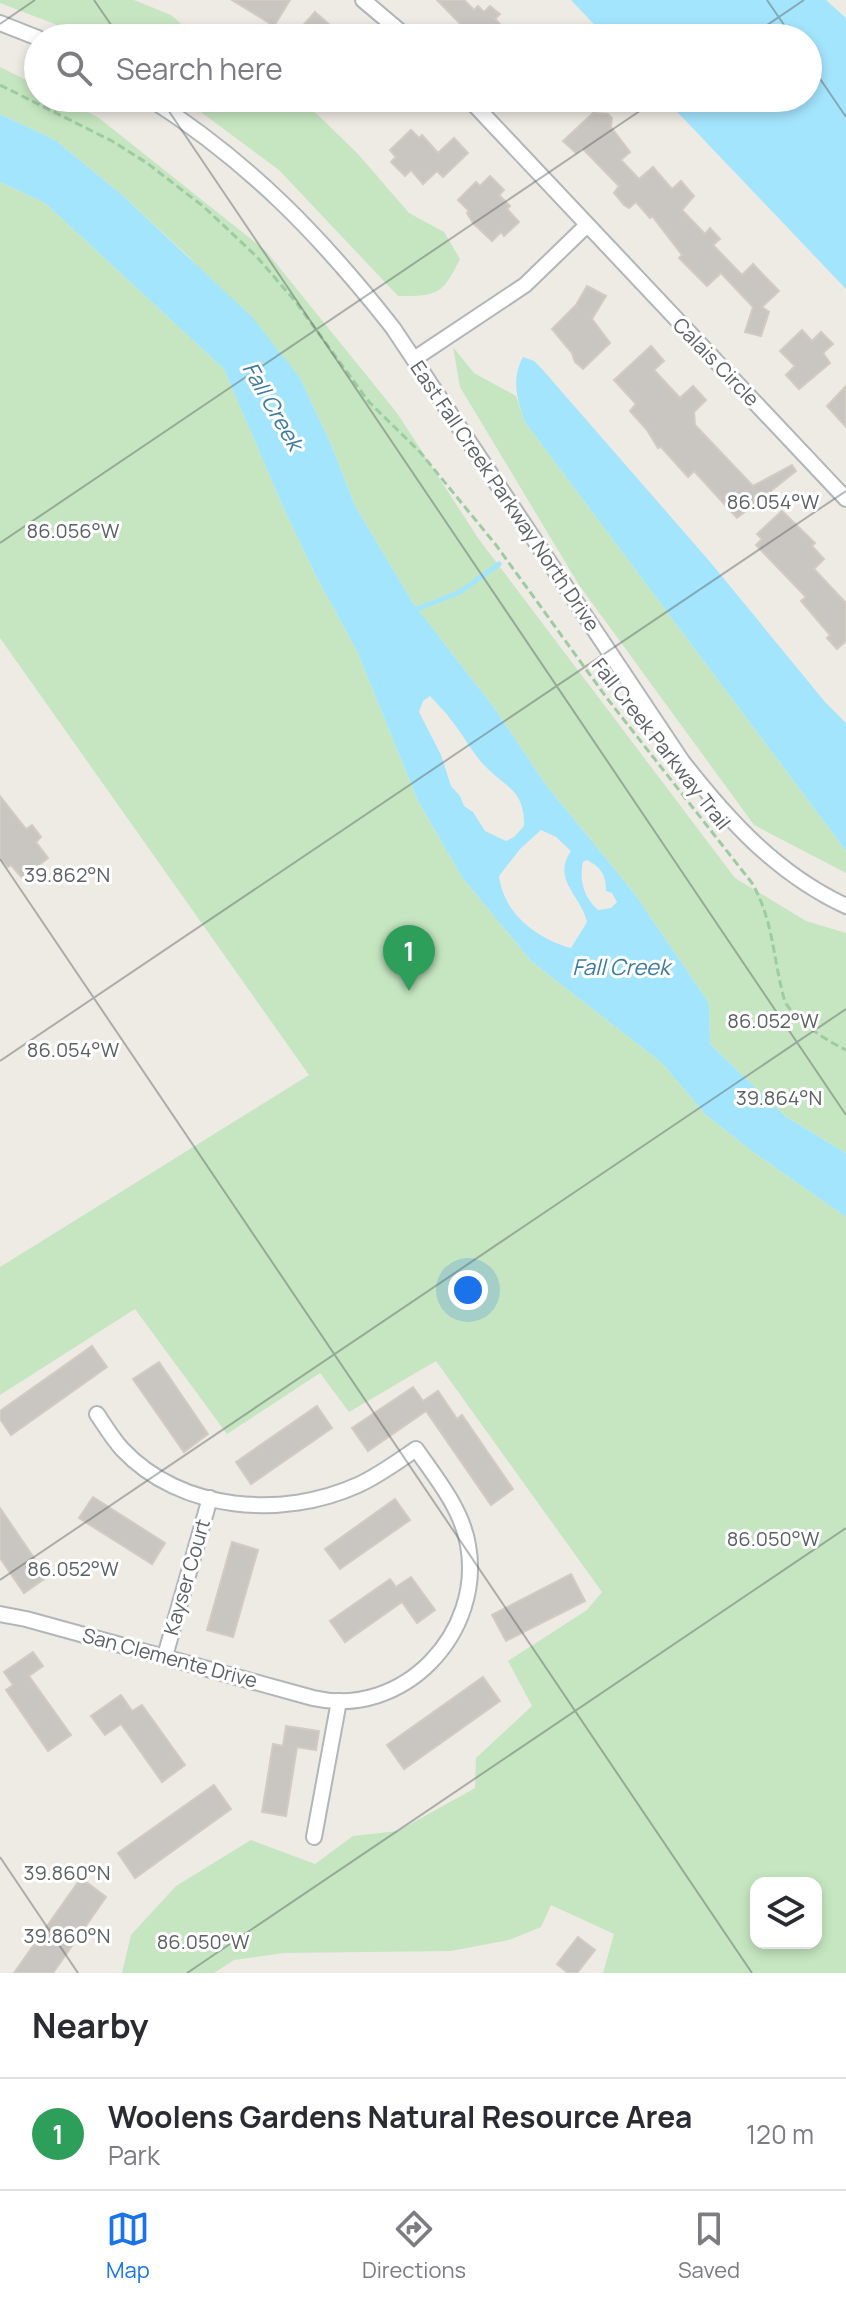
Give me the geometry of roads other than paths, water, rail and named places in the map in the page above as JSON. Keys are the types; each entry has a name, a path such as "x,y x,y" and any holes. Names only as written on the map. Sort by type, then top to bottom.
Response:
{"street":[{"path":"363,0 391,24"},
{"path":"0,23 24,32"},
{"name":"East Fall Creek Parkway North Drive","path":"170,112 195,128 285,203 354,277 414,359 702,787 739,830 769,858 846,906"},
{"name":"Calais Circle","path":"481,112 846,499"},
{"path":"414,359 525,285 586,226"},
{"path":"97,1414 121,1448 151,1473 187,1491 210,1498"},
{"name":"San Clemente Drive","path":"0,1614 313,1698 339,1701 375,1696 396,1687 416,1676 444,1648 465,1606 470,1568 464,1530 447,1495 416,1449 364,1482 320,1499 265,1506 233,1504 210,1498"},
{"name":"Kayser Court","path":"165,1656 210,1498"},
{"path":"314,1837 339,1701"}],"water":[{"path":"571,0 826,0 846,18 846,289 677,112 822,112 822,24 594,24"},
{"name":"Fall Creek","path":"0,114 55,140 121,194 252,317 300,378 355,506 413,603 495,709 546,785 634,893 709,1003 710,1044 785,1116 846,1153 846,1217 706,1115 662,1063 531,961 462,877 418,801 357,651 284,509 224,369 45,203 0,182","holes":["430,696 480,761 518,797 524,826 514,837 506,841 485,831 451,786 441,755 419,712 423,701","541,830 556,837 571,851 564,871 587,922 571,948 534,931 507,902 499,876 520,849","587,860 602,872 606,891 612,893 617,902 611,908 598,910 589,900 582,882 583,862"]},
{"path":"523,357 534,361 542,369 846,723 846,851 525,422 516,381"}],"waterway":[{"path":"412,608 417,609 460,592 499,564"}],"place":[{"name":"Woolens Gardens Natural Resource Area","path":"409,991"}]}
